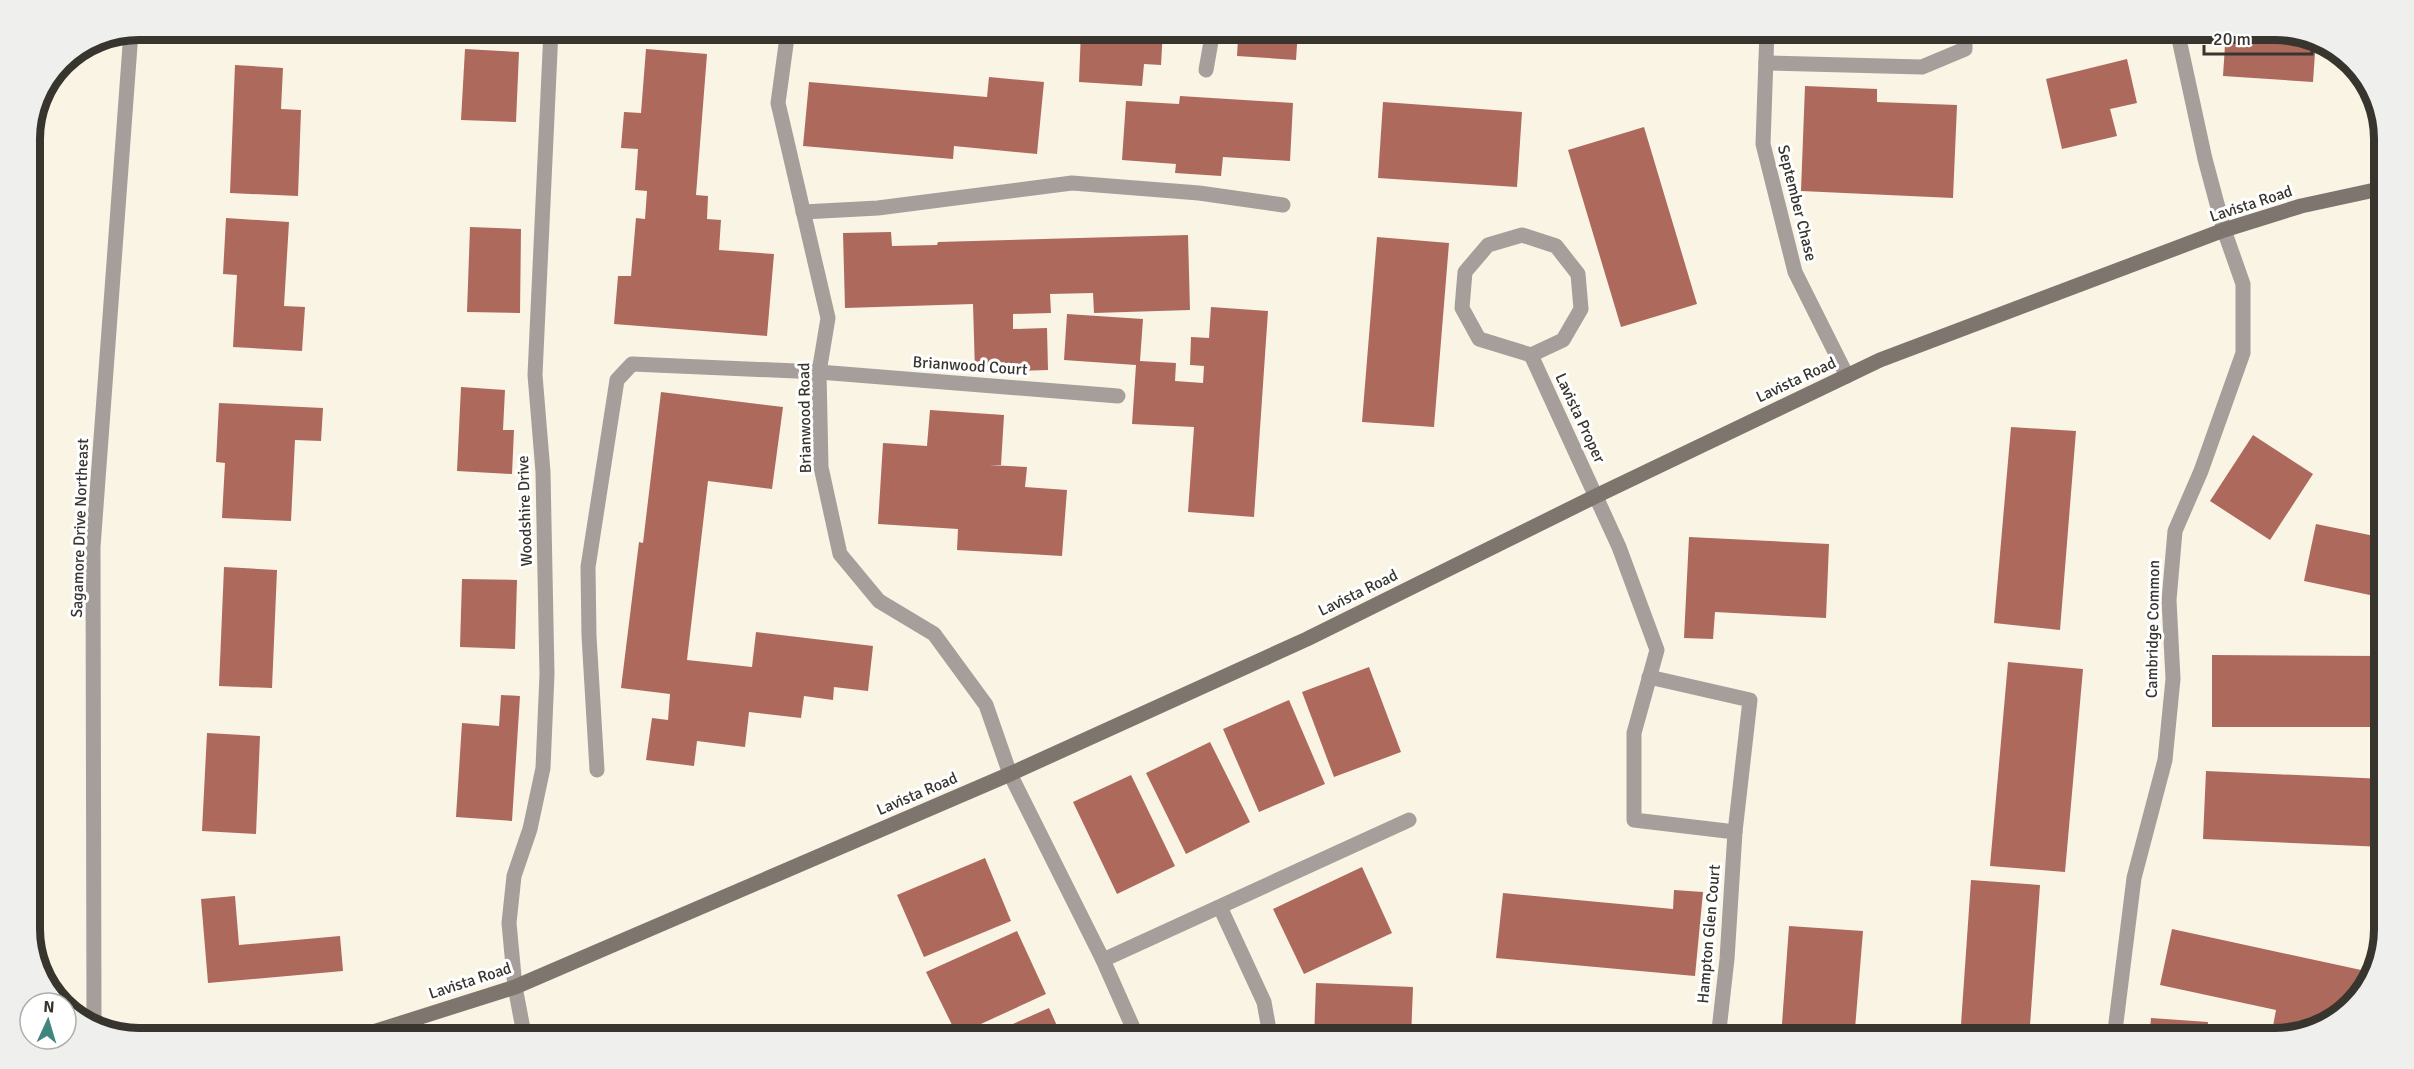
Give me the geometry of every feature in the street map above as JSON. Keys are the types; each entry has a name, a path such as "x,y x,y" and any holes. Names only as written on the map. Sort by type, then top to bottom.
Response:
{"main road":[{"name":"Lavista Road","path":"386,1028 515,987 1010,774 1307,639 1596,496 1880,360 2224,230 2301,206 2373,190"}],"street":[{"name":"Woodshire Drive","path":"523,1028 515,987 509,923 514,876 530,829 543,768 547,674 543,472 535,375 551,40"},
{"name":"Brianwood Road","path":"787,40 778,103 828,318 819,372 821,466 840,554 879,601 934,634 986,705 1010,774 1103,960 1133,1028"},
{"path":"1206,70 1211,40"},
{"name":"September Chase","path":"1767,40 1763,144 1796,272 1847,376"},
{"path":"1766,63 1922,67 1965,49 1965,40"},
{"path":"2179,40 2205,159 2224,230"},
{"name":"Sagamore Drive Northeast","path":"94,1017 93,547 130,41"},
{"path":"803,212 879,207 1072,183 1198,193 1283,205"},
{"name":"Cambridge Common","path":"2115,1028 2134,878 2165,760 2173,679 2169,600 2175,531 2201,471 2243,353 2243,284 2224,230"},
{"path":"1522,235 1556,246 1578,274 1581,309 1563,340 1531,355 1479,339 1462,308 1466,272 1488,245 1522,235"},
{"name":"Lavista Proper","path":"1531,355 1596,496"},
{"name":"Brianwood Court","path":"597,770 588,636 588,567 617,380 632,364 819,372 1118,396"},
{"path":"1596,496 1619,547 1657,650 1634,733 1634,820 1735,832"},
{"name":"Hampton Glen Court","path":"1649,677 1750,700 1735,832 1727,959 1719,1028"},
{"path":"1103,960 1409,820"},
{"path":"1220,907 1264,1002 1267,1028"}],"building":[{"path":"1081,40 1162,40 1161,65 1144,64 1142,86 1079,82"},
{"path":"1238,40 1297,40 1296,60 1237,56"},
{"path":"2225,40 2275,40 2294,42 2315,49 2313,82 2223,76"},
{"path":"465,49 519,52 516,122 461,120"},
{"path":"646,49 707,54 696,195 708,196 707,219 721,220 719,250 774,254 767,336 614,324 618,276 631,276 636,218 645,219 647,191 635,190 638,149 621,148 624,112 641,113"},
{"path":"2127,59 2137,103 2110,109 2117,136 2062,149 2046,79"},
{"path":"235,65 283,68 281,109 301,110 298,196 230,193"},
{"path":"989,77 1044,82 1037,154 954,146 953,159 803,146 809,82 987,97"},
{"path":"1805,86 1877,89 1877,102 1957,105 1953,198 1801,191"},
{"path":"1180,96 1293,103 1290,161 1223,157 1221,176 1175,173 1176,164 1122,160 1126,101 1179,104"},
{"path":"1383,102 1522,112 1517,187 1378,178"},
{"path":"1644,127 1697,304 1621,327 1568,150"},
{"path":"226,218 289,222 284,306 305,307 302,351 233,347 237,275 223,274"},
{"path":"470,227 521,229 520,313 467,312"},
{"path":"891,232 892,246 937,245 938,242 1188,235 1190,310 1094,313 1093,293 1050,294 1051,313 1013,314 1013,329 1047,328 1048,370 975,372 973,304 845,308 843,233"},
{"path":"1377,237 1449,243 1434,427 1362,422"},
{"path":"1211,307 1268,311 1254,517 1188,512 1194,427 1132,424 1136,365 1064,360 1067,314 1143,319 1140,361 1176,363 1175,381 1203,383 1204,366 1190,365 1191,337 1209,338"},
{"path":"461,387 505,390 503,430 514,430 512,474 457,471"},
{"path":"661,392 783,407 772,489 708,481 687,660 752,667 756,632 873,646 868,691 834,687 833,700 804,696 801,718 749,712 745,747 697,741 694,766 646,760 652,718 668,720 670,694 621,688 639,542 643,543"},
{"path":"219,403 323,408 321,441 295,440 291,521 222,518 225,463 216,462"},
{"path":"930,410 1004,415 1001,465 989,465 1027,467 1025,487 1067,490 1062,556 957,550 958,529 878,524 883,443 927,446"},
{"path":"2011,427 2076,431 2060,630 1994,623"},
{"path":"2253,435 2313,474 2270,540 2210,501"},
{"path":"2316,524 2374,536 2374,596 2304,581"},
{"path":"1689,537 1829,544 1826,618 1715,612 1713,639 1684,638"},
{"path":"224,567 277,570 272,688 219,686"},
{"path":"462,579 517,580 515,649 460,647"},
{"path":"2212,655 2374,656 2374,727 2212,727"},
{"path":"2008,662 2083,669 2065,872 1990,866"},
{"path":"1369,667 1401,752 1334,777 1302,692"},
{"path":"501,695 520,696 512,821 456,817 462,723 499,726"},
{"path":"1289,700 1325,784 1259,812 1223,729"},
{"path":"207,733 260,736 256,834 202,831"},
{"path":"1210,742 1250,822 1186,854 1146,773"},
{"path":"2206,771 2374,779 2374,847 2203,839"},
{"path":"1131,775 1175,866 1117,894 1073,802"},
{"path":"985,858 1011,921 924,957 897,895"},
{"path":"1362,867 1392,933 1304,974 1273,909"},
{"path":"1971,880 2040,885 2030,1028 1961,1028"},
{"path":"1674,890 1703,892 1695,976 1496,958 1503,893 1673,909"},
{"path":"235,896 239,945 340,936 343,971 208,983 201,899"},
{"path":"1789,926 1863,931 1855,1028 1782,1024"},
{"path":"2172,929 2365,971 2345,1000 2330,1012 2313,1021 2288,1028 2273,1026 2276,1010 2160,985"},
{"path":"1017,931 1046,994 972,1028 954,1028 926,972"},
{"path":"1316,983 1413,987 1411,1028 1314,1028"},
{"path":"1049,1008 1058,1028 1004,1028"},
{"path":"2151,1018 2208,1022 2208,1028 2150,1028"}]}
